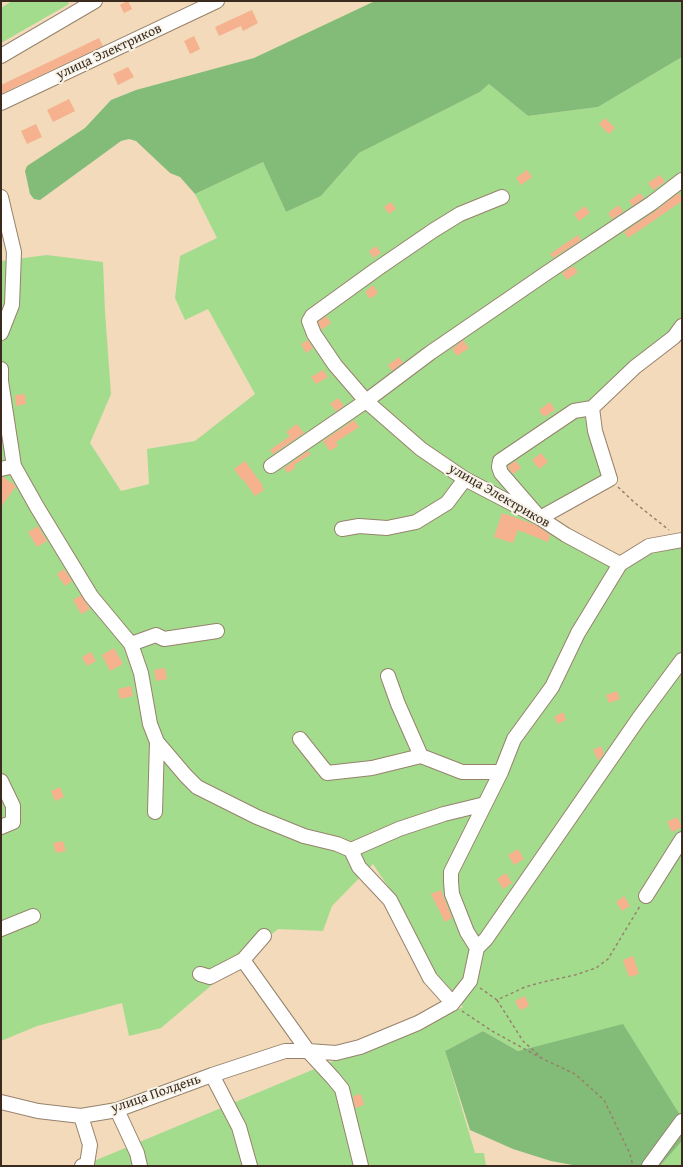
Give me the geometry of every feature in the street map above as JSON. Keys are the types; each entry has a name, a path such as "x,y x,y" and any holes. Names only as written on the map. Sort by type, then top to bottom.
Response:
{"street":[{"path":"1,56 95,1"},
{"name":"улица Электриков","path":"1,103 217,1"},
{"path":"271,466 366,401 430,353 652,203 682,180"},
{"path":"1,197 14,252 12,305 1,333"},
{"name":"улица Электриков","path":"502,197 460,214 434,230 312,316 309,321 314,334 335,365 366,401 421,449 464,479 540,518 566,535 620,564"},
{"path":"592,408 594,431 610,479 540,518 501,473 499,467 500,460 574,411 592,408 635,367 674,337 682,326"},
{"path":"1,369 8,467 37,507 92,596 131,644 141,673 150,724 157,742 197,787 257,817 304,836 337,844 351,850 359,867 390,900 430,978 452,1004 470,981 477,948 486,939 639,718 682,660"},
{"path":"342,529 359,526 387,528 416,522 447,503 464,479"},
{"path":"477,948 467,932 452,894 451,872 501,772 514,740 552,687 578,633 620,564 649,546 682,540"},
{"path":"131,644 156,635 164,639 217,631"},
{"path":"388,676 398,704 421,756"},
{"path":"300,739 326,773 372,768 421,756 462,772 501,772"},
{"path":"155,812 157,742"},
{"path":"1,781 13,806 13,822 1,827"},
{"path":"351,850 399,829 444,814 485,804"},
{"path":"646,896 682,839"},
{"path":"1,929 33,916"},
{"path":"200,974 210,977 243,960 264,936"},
{"path":"243,960 308,1051 334,1078 342,1090 361,1166"},
{"name":"улица Полдень","path":"1,1102 38,1111 82,1116 117,1110 212,1075 285,1051 336,1053 360,1046 418,1023 452,1004"},
{"path":"212,1075 239,1127 250,1166"},
{"path":"117,1110 137,1153 140,1166"},
{"path":"82,1116 90,1145 86,1164 82,1166"},
{"path":"649,1166 682,1121"}],"path":[{"path":"610,479 635,503 670,530"},
{"path":"497,1000 525,987 576,975 596,968 602,964 608,959 646,896"},
{"path":"470,981 497,1000 523,1041 544,1059"},
{"path":"452,1004 520,1048 575,1074 604,1100 630,1154 633,1166"}],"green space":[{"path":"12,1 67,1 69,4 1,43 1,8"},
{"path":"375,1 682,1 682,57 598,107 528,116 489,84 480,92 359,153 321,196 286,212 263,162 195,194 180,177 170,173 136,141 129,139 121,141 40,200 34,199 30,194 25,171 27,166 85,128 111,100 136,90 254,58"},
{"path":"682,57 682,326 592,408 610,479 541,518 620,564 682,540 682,1118 623,1025 518,1051 483,1031 445,1051 475,1153 484,1153 486,1166 82,1166 463,1007 430,969 397,900 373,864 332,906 323,931 278,929 161,1028 129,1036 122,1003 37,1026 1,1041 1,261 47,255 103,262 111,394 90,443 121,491 149,484 147,449 195,441 255,394 208,309 185,320 175,298 180,256 217,238 195,194 263,162 286,212 321,196 359,153 480,92 489,84 528,116 598,107"},
{"path":"623,1024 682,1118 682,1141 660,1166 578,1166 551,1161 513,1149 470,1130 445,1051 483,1031 518,1051"},
{"path":"682,1141 682,1166 660,1166"}],"building":[{"path":"127,1 132,9 124,13 120,5"},
{"path":"252,10 258,23 243,31 241,26 219,36 215,27"},
{"path":"194,36 200,49 190,54 184,41"},
{"path":"99,38 103,46 1,94 1,85"},
{"path":"128,67 134,77 118,85 113,74"},
{"path":"69,99 75,111 53,122 47,110"},
{"path":"605,118 615,128 609,134 599,124"},
{"path":"36,124 42,137 27,144 21,131"},
{"path":"527,170 532,177 521,185 516,178"},
{"path":"660,175 665,182 653,190 648,183"},
{"path":"640,193 644,198 633,206 629,201"},
{"path":"678,193 682,201 628,238 624,232 657,210"},
{"path":"391,202 396,209 389,214 384,207"},
{"path":"619,205 623,212 612,219 608,213"},
{"path":"585,206 590,213 579,221 574,214"},
{"path":"578,235 581,240 553,258 550,254"},
{"path":"376,246 381,253 373,258 369,251"},
{"path":"573,266 578,272 567,280 562,273"},
{"path":"373,285 378,293 370,299 365,292"},
{"path":"326,316 331,323 321,330 318,322"},
{"path":"308,340 313,348 306,353 301,344"},
{"path":"463,340 469,348 457,356 452,349"},
{"path":"399,357 403,363 392,371 388,365"},
{"path":"323,370 328,377 316,384 311,377"},
{"path":"25,394 26,404 16,406 15,395"},
{"path":"338,398 344,406 336,411 330,404"},
{"path":"550,402 555,410 544,417 539,410"},
{"path":"354,420 359,427 336,442 338,446 330,451 323,441"},
{"path":"297,424 304,433 273,454 270,450 290,436 286,432"},
{"path":"308,451 311,454 294,465 295,468 288,473 284,468"},
{"path":"541,453 548,462 539,469 532,460"},
{"path":"245,461 263,486 262,487 264,490 255,496 234,469"},
{"path":"516,461 521,468 513,474 508,466"},
{"path":"1,477 16,486 1,507"},
{"path":"502,513 536,525 550,535 548,542 518,530 513,543 494,537"},
{"path":"38,526 47,541 37,547 28,532"},
{"path":"64,569 72,581 65,586 57,574"},
{"path":"81,595 90,609 81,614 73,600"},
{"path":"114,648 123,664 110,671 102,655"},
{"path":"91,652 96,661 87,666 82,657"},
{"path":"165,668 167,679 156,681 154,670"},
{"path":"131,686 133,696 120,699 118,689"},
{"path":"617,691 620,699 609,703 606,695"},
{"path":"563,712 566,720 558,724 554,717"},
{"path":"601,746 604,753 598,760 593,750"},
{"path":"60,787 64,797 55,801 51,791"},
{"path":"677,817 682,827 672,832 667,822"},
{"path":"63,841 66,851 56,853 53,843"},
{"path":"518,849 524,859 514,865 508,855"},
{"path":"506,873 512,883 503,889 497,879"},
{"path":"441,890 452,918 445,922 431,894"},
{"path":"624,896 630,906 622,911 616,902"},
{"path":"633,956 639,974 629,977 623,960"},
{"path":"525,996 529,1006 520,1010 515,1001"},
{"path":"361,1094 364,1105 355,1108 353,1096"}]}
